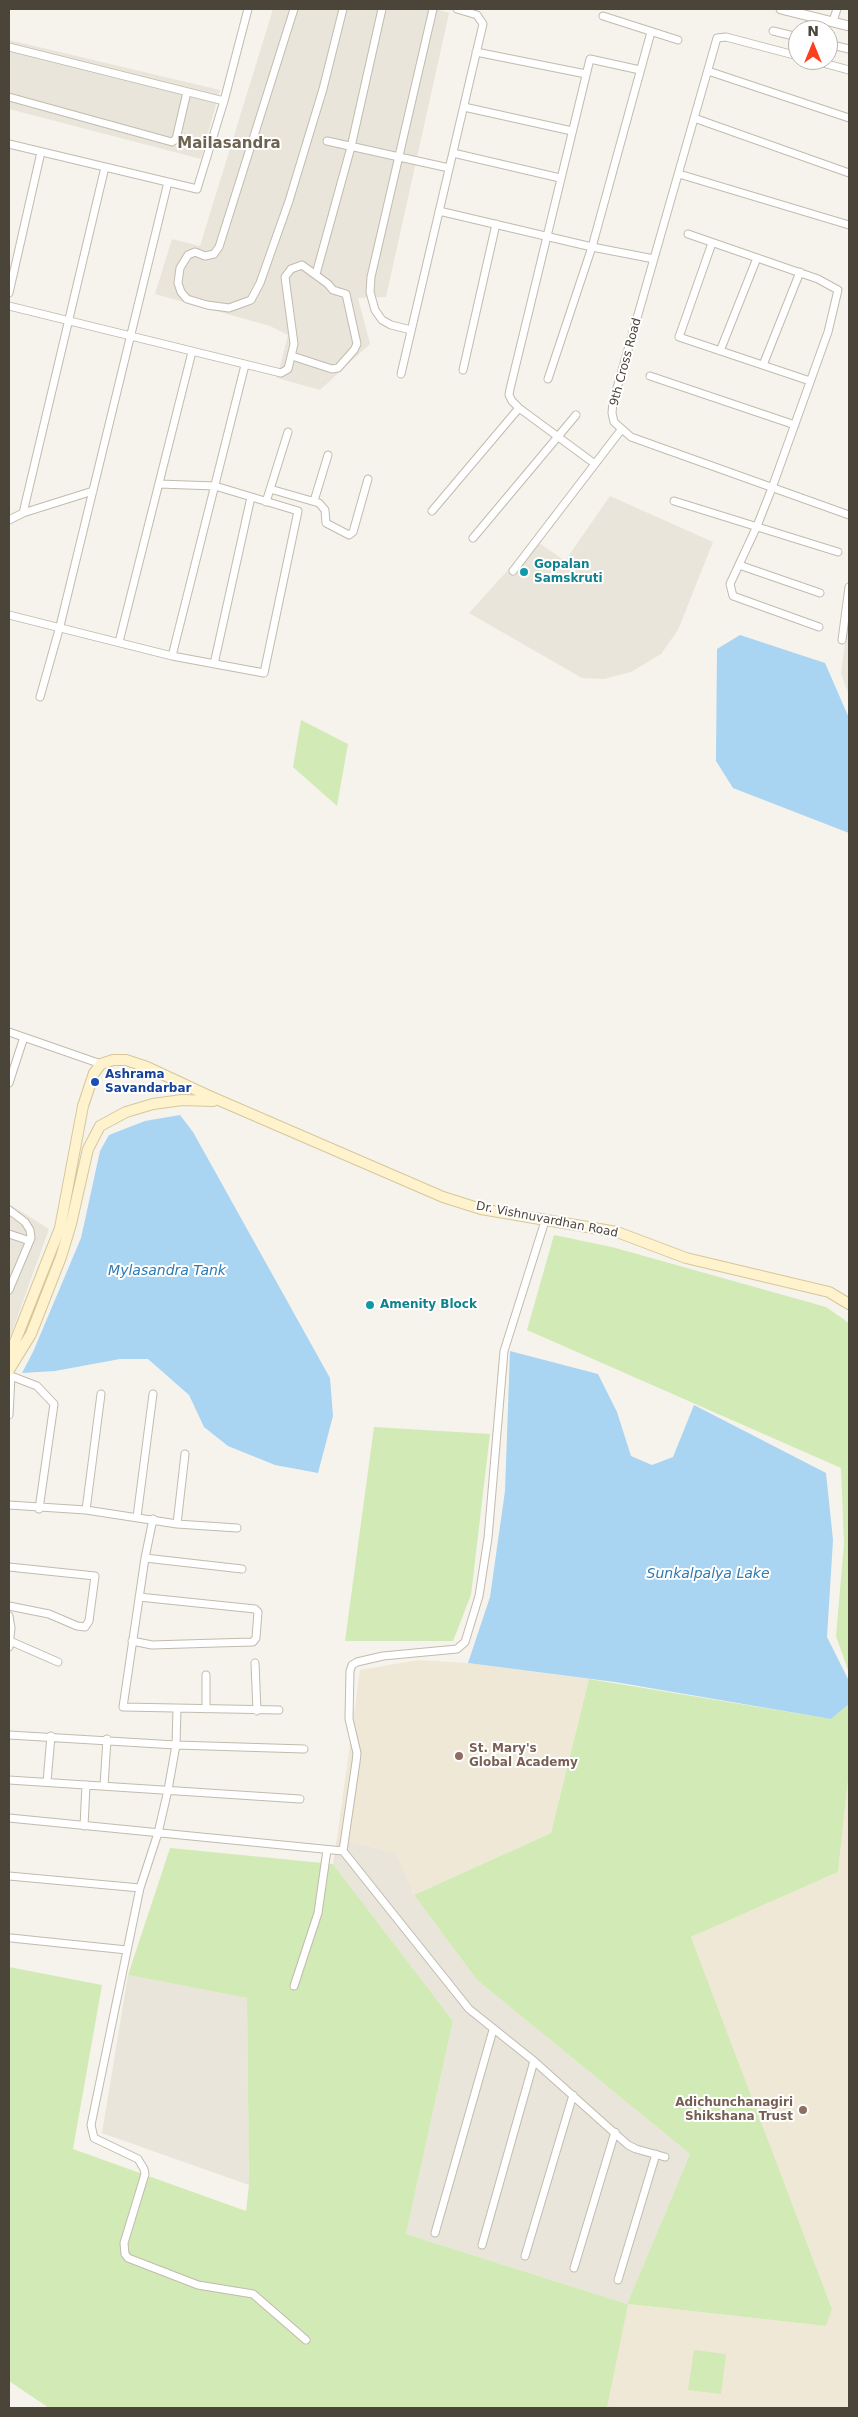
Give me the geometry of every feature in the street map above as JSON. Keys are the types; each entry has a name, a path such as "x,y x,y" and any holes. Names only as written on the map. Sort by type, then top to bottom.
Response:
{"main road":[{"name":"Dr. Vishnuvardhan Road","path":"101,1064 113,1060 133,1062 443,1197 481,1209 617,1232 686,1258 829,1292 849,1304"},
{"path":"9,1357 60,1228 83,1106 94,1073 101,1064"},
{"name":"Dr. Vishnuvardhan Road","path":"10,1373 31,1334 61,1256 71,1224 88,1149 100,1126 126,1112 154,1104 182,1100 224,1103"}],"street":[{"path":"9,144 197,190 224,101 248,9"},
{"path":"294,9 219,247 214,254 205,256 195,252 188,255 180,268 178,283 180,292 187,299 207,305 229,308 251,300 260,283 289,201 323,89 343,9"},
{"path":"316,274 351,147 382,9"},
{"path":"411,330 391,325 382,320 375,310 370,292 376,254 400,158 433,9"},
{"path":"401,374 464,107 482,22 477,15 457,9"},
{"path":"783,9 829,20"},
{"path":"603,16 678,40"},
{"path":"773,31 788,35"},
{"path":"548,379 592,247 651,32"},
{"name":"9th Cross Road","path":"621,430 614,422 613,402 717,38 721,36 788,53"},
{"path":"9,47 224,101"},
{"path":"476,52 586,74"},
{"path":"595,464 519,408 512,401 510,389 590,59 640,70"},
{"path":"708,71 849,118"},
{"path":"9,97 172,142 176,140 187,92"},
{"path":"464,107 572,131"},
{"path":"694,118 849,173"},
{"path":"327,141 449,168"},
{"path":"9,293 42,152"},
{"path":"453,153 560,178"},
{"path":"23,512 105,167"},
{"path":"679,174 849,225"},
{"path":"40,697 60,626 168,182"},
{"path":"439,211 592,247 654,259"},
{"path":"462,370 496,224"},
{"path":"688,234 800,272 828,283 838,290 828,332 772,488 730,584 733,596 819,627"},
{"path":"712,243 678,337 810,381"},
{"path":"720,351 757,258"},
{"path":"9,306 245,365 285,373 292,356 293,337 285,277 291,269 302,265 316,274 333,290 346,294 357,344 338,368 332,369 292,356"},
{"path":"764,365 800,272"},
{"path":"119,642 192,352"},
{"path":"172,656 245,365"},
{"path":"650,376 795,425"},
{"path":"432,511 519,408"},
{"path":"473,538 576,414"},
{"path":"513,571 621,430 630,437 849,515"},
{"path":"266,502 288,432"},
{"path":"314,501 328,455"},
{"path":"270,489 314,501 324,508 326,523 348,535 352,534 368,479"},
{"path":"9,615 60,626 172,656 264,673 298,511 215,486 159,484"},
{"path":"9,520 23,512 93,492"},
{"path":"214,664 251,497"},
{"path":"674,500 838,552"},
{"path":"739,565 820,593"},
{"path":"842,640 849,587"},
{"path":"9,1032 101,1064"},
{"path":"9,1083 24,1037"},
{"path":"9,1210 25,1222 30,1230 30,1241 9,1290"},
{"path":"545,1221 504,1351 488,1538 479,1596 465,1642 457,1648 383,1656 357,1662 352,1666 350,1671 349,1719 357,1753 343,1851 469,2009 534,2061 636,2149 666,2156"},
{"path":"9,1234 30,1241"},
{"path":"9,1415 10,1373 37,1386 54,1404 39,1509"},
{"path":"86,1510 101,1394"},
{"path":"137,1517 154,1394"},
{"path":"177,1524 186,1454"},
{"path":"9,1505 39,1509 86,1510 177,1524 237,1528"},
{"path":"153,1519 145,1558 123,1707 279,1710"},
{"path":"145,1558 242,1569"},
{"path":"9,1566 95,1576 89,1621 85,1627 77,1626 49,1614 9,1606"},
{"path":"132,1641 152,1645 208,1644 253,1642 256,1638 258,1612 255,1608 139,1596"},
{"path":"9,1616 9,1644 58,1662"},
{"path":"255,1663 258,1711"},
{"path":"206,1675 206,1709"},
{"path":"177,1709 176,1745 168,1790 158,1833 140,1888 91,2125 94,2138 138,2160 144,2169 145,2174 124,2243 125,2254 128,2258 198,2285 253,2294 306,2340"},
{"path":"9,1735 107,1739 176,1745 304,1749"},
{"path":"47,1782 51,1736"},
{"path":"104,1786 107,1739"},
{"path":"9,1780 300,1799"},
{"path":"84,1826 86,1784"},
{"path":"9,1818 343,1851"},
{"path":"294,1986 318,1913 327,1850"},
{"path":"9,1876 140,1888"},
{"path":"10,1938 127,1950"},
{"path":"435,2233 493,2030"},
{"path":"482,2245 534,2061"},
{"path":"525,2256 573,2095"},
{"path":"574,2268 615,2132"},
{"path":"618,2280 656,2154"}],"shaded area":[{"path":"273,9 436,9 449,13 386,297 358,298 370,344 320,390 277,378 288,335 270,326 155,294 172,239 200,246"},
{"path":"9,40 220,90 201,159 9,109"},
{"path":"610,496 713,542 678,630 661,654 631,672 604,679 582,678 469,613 535,540 565,561"},
{"path":"849,610 849,695 841,674"},
{"path":"9,1204 49,1229 9,1340"},
{"name":"St. Mary's Global Academy","path":"418,1660 468,1663 589,1679 551,1833 414,1895 396,1853 337,1838 360,1670"},
{"name":"Adichunchanagiri Shikshana Trust","path":"849,1771 849,2408 607,2408 627,2304 826,2326 832,2309 691,1937 838,1872"},
{"path":"337,1838 397,1853 414,1895 477,1980 690,2154 627,2304 406,2234 453,2021 333,1864"},
{"path":"128,1975 247,1998 249,2185 102,2133"}],"green space":[{"path":"301,720 348,744 337,806 293,767"},
{"path":"554,1235 612,1247 826,1307 849,1323 849,1673 836,1636 844,1544 841,1468 527,1330"},
{"path":"374,1427 490,1434 471,1595 453,1641 345,1641"},
{"path":"589,1679 831,1719 849,1704 849,1771 838,1872 691,1937 832,2309 826,2326 628,2304 607,2408 49,2408 9,2381 9,1967 102,1985 73,2149 246,2211 249,2185 247,1998 128,1975 170,1848 333,1864 453,2021 406,2234 627,2304 690,2154 477,1980 414,1895 551,1833"},
{"path":"694,2350 726,2354 721,2394 688,2390"}],"water":[{"path":"740,635 825,663 849,718 849,833 733,788 716,761 717,649"},
{"name":"Mylasandra Tank","path":"180,1115 193,1132 330,1378 333,1416 318,1473 275,1465 228,1446 204,1427 189,1395 148,1359 120,1359 55,1371 22,1373 33,1352 81,1238 100,1151 109,1135 145,1121"},
{"name":"Sunkalpalya Lake","path":"510,1351 598,1374 617,1412 631,1456 652,1465 673,1457 694,1405 826,1473 833,1540 827,1637 849,1681 849,1704 831,1719 615,1682 468,1663 490,1597 505,1491"}],"place":[{"name":"Gopalan Samskruti","path":"524,572"},
{"name":"Ashrama Savandarbar","path":"95,1082"},
{"name":"Amenity Block","path":"370,1305"},
{"name":"St. Mary's Global Academy","path":"459,1756"},
{"name":"Adichunchanagiri Shikshana Trust","path":"803,2110"}],"district":[{"name":"Mailasandra","path":"229,144"}]}
